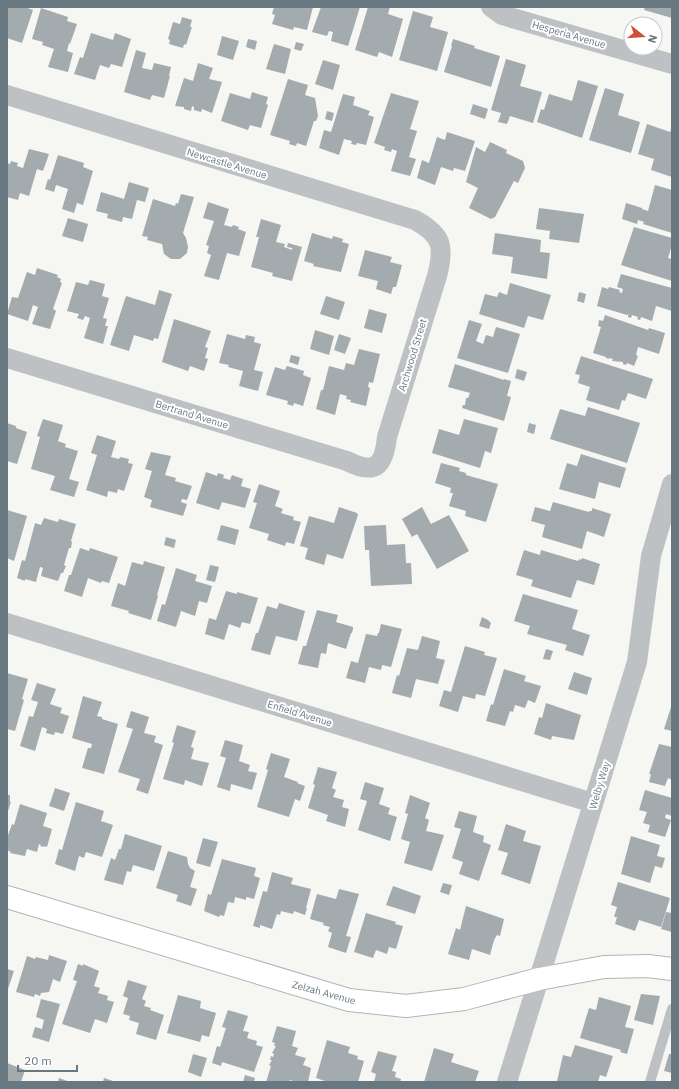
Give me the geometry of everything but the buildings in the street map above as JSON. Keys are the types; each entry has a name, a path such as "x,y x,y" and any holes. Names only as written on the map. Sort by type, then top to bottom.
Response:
{"street":[{"name":"Hesperia Avenue","path":"490,7 502,15 672,64"},
{"name":"Newcastle Avenue","path":"7,95 415,220 429,227 440,241"},
{"name":"Archwood Street","path":"376,466 382,460 384,454 387,437 437,276 442,254 440,241"},
{"name":"Bertrand Avenue","path":"7,358 348,461 362,467 370,468 376,466"},
{"name":"Welby Way","path":"507,1082 637,662 651,556 668,515 672,484"},
{"name":"Enfield Avenue","path":"7,623 593,803"},
{"name":"Zelzah Avenue","path":"7,897 348,1000 406,1006 464,999 539,979 604,967 648,966 672,969"}],"lane":[{"path":"650,1082 672,1010"}]}
